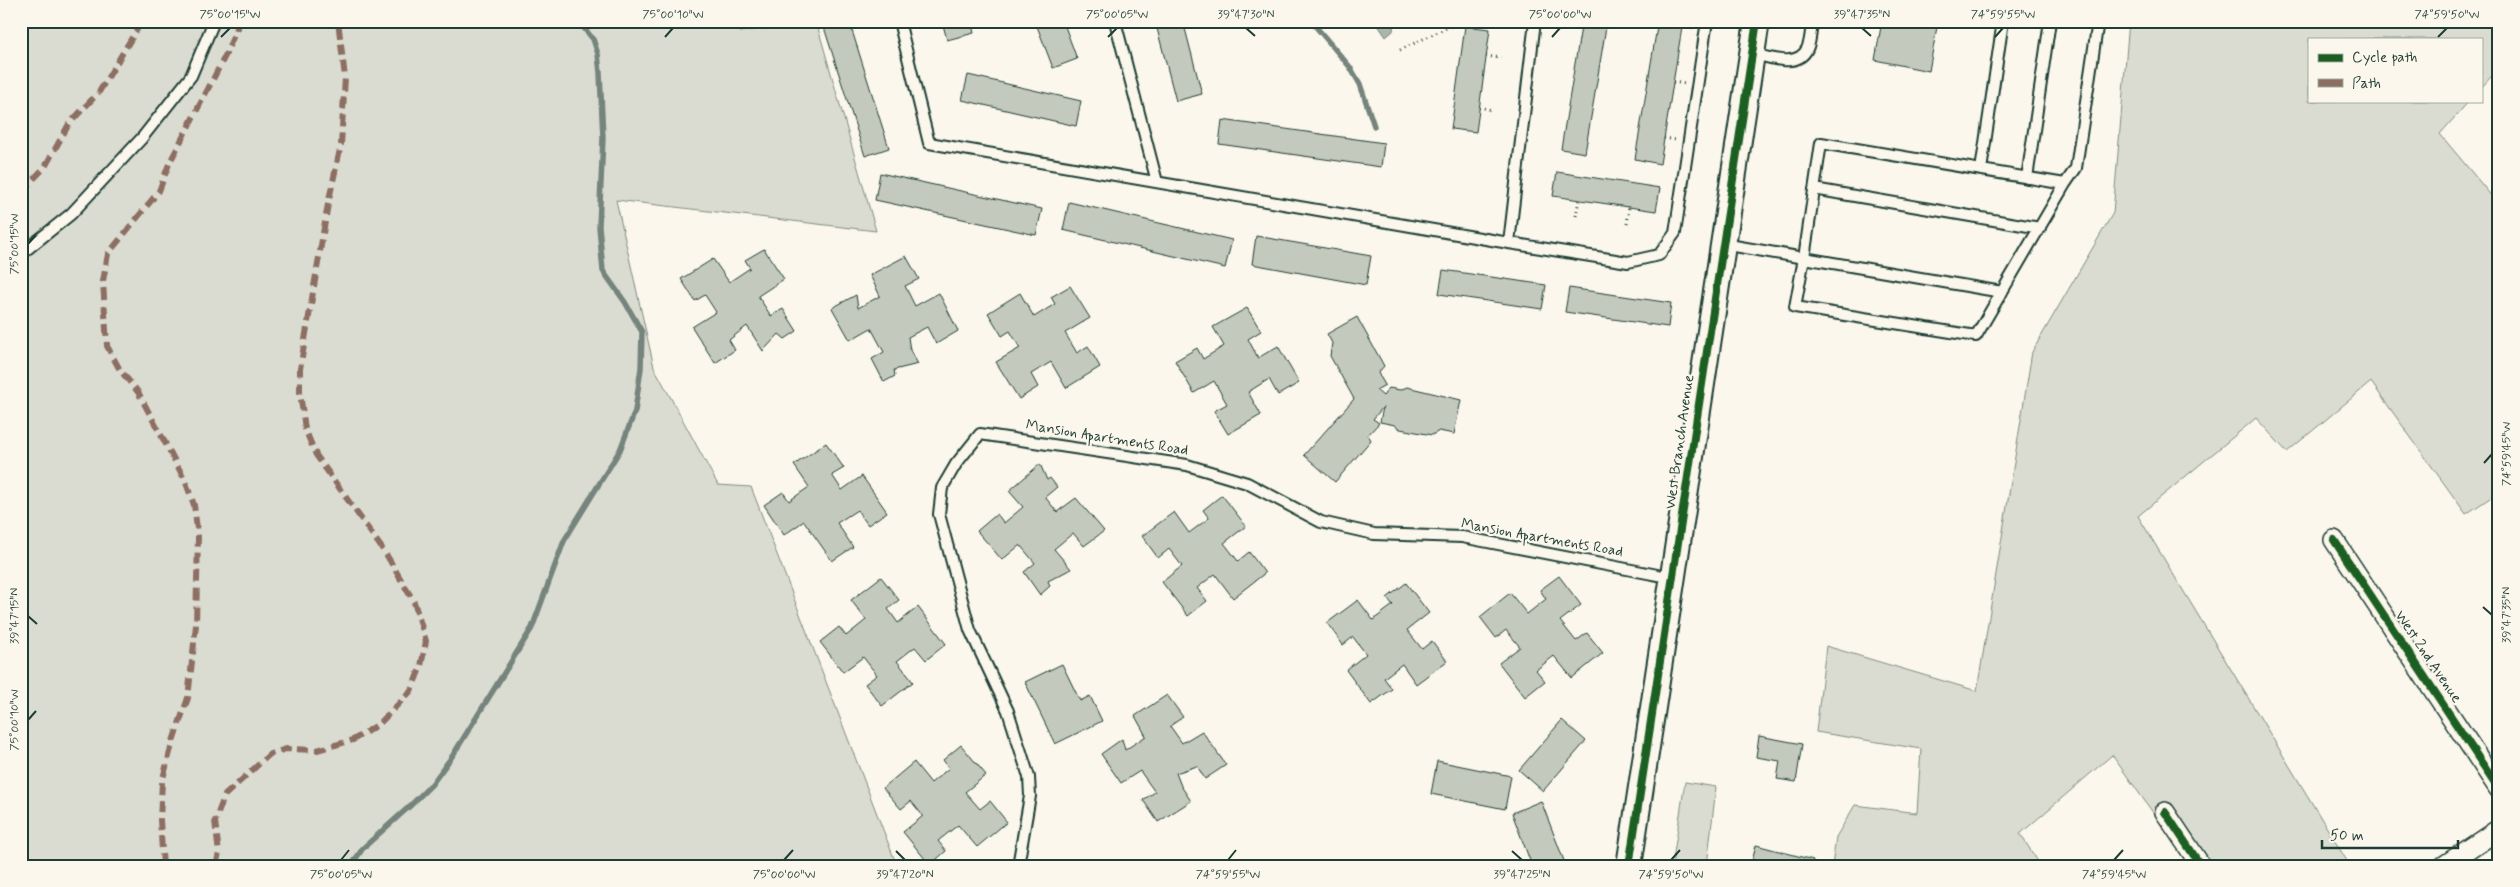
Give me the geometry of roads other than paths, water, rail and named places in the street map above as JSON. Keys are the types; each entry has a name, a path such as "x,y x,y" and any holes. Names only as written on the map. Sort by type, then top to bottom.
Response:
{"street":[{"name":"West Branch Avenue","path":"1630,866 1757,21"},
{"name":"West 2nd Avenue","path":"2334,540 2499,789"},
{"path":"2166,812 2201,866"},
{"path":"2444,866 2499,829"}],"lane":[{"path":"21,254 71,214 142,138 191,76 214,21"},
{"path":"899,21 929,143 1628,262 1660,255 1675,233 1707,21"},
{"path":"1115,21 1157,182"},
{"path":"1509,243 1535,21"},
{"path":"1753,54 1788,61 1800,57 1808,48 1812,21"},
{"path":"1981,170 2003,21"},
{"path":"2027,178 2050,21"},
{"path":"2065,184 1821,143 1795,307 1976,336 2076,168 2098,21"},
{"path":"1814,189 2040,228"},
{"path":"1723,244 2002,292"},
{"name":"Mansion Apartments Road","path":"1018,866 1029,805 1029,777 1008,711 970,630 938,514 942,488 956,464 980,434 1188,465 1247,483 1321,522 1374,534 1462,537 1674,578"}],"waterway":[{"path":"351,866 363,848 432,784 453,755 532,628 564,541 620,450 635,411 641,368 642,332 625,302 603,271 599,226 603,138 600,73 598,54 593,39 578,21"},
{"path":"1311,21 1350,67 1360,84 1374,126"}]}
